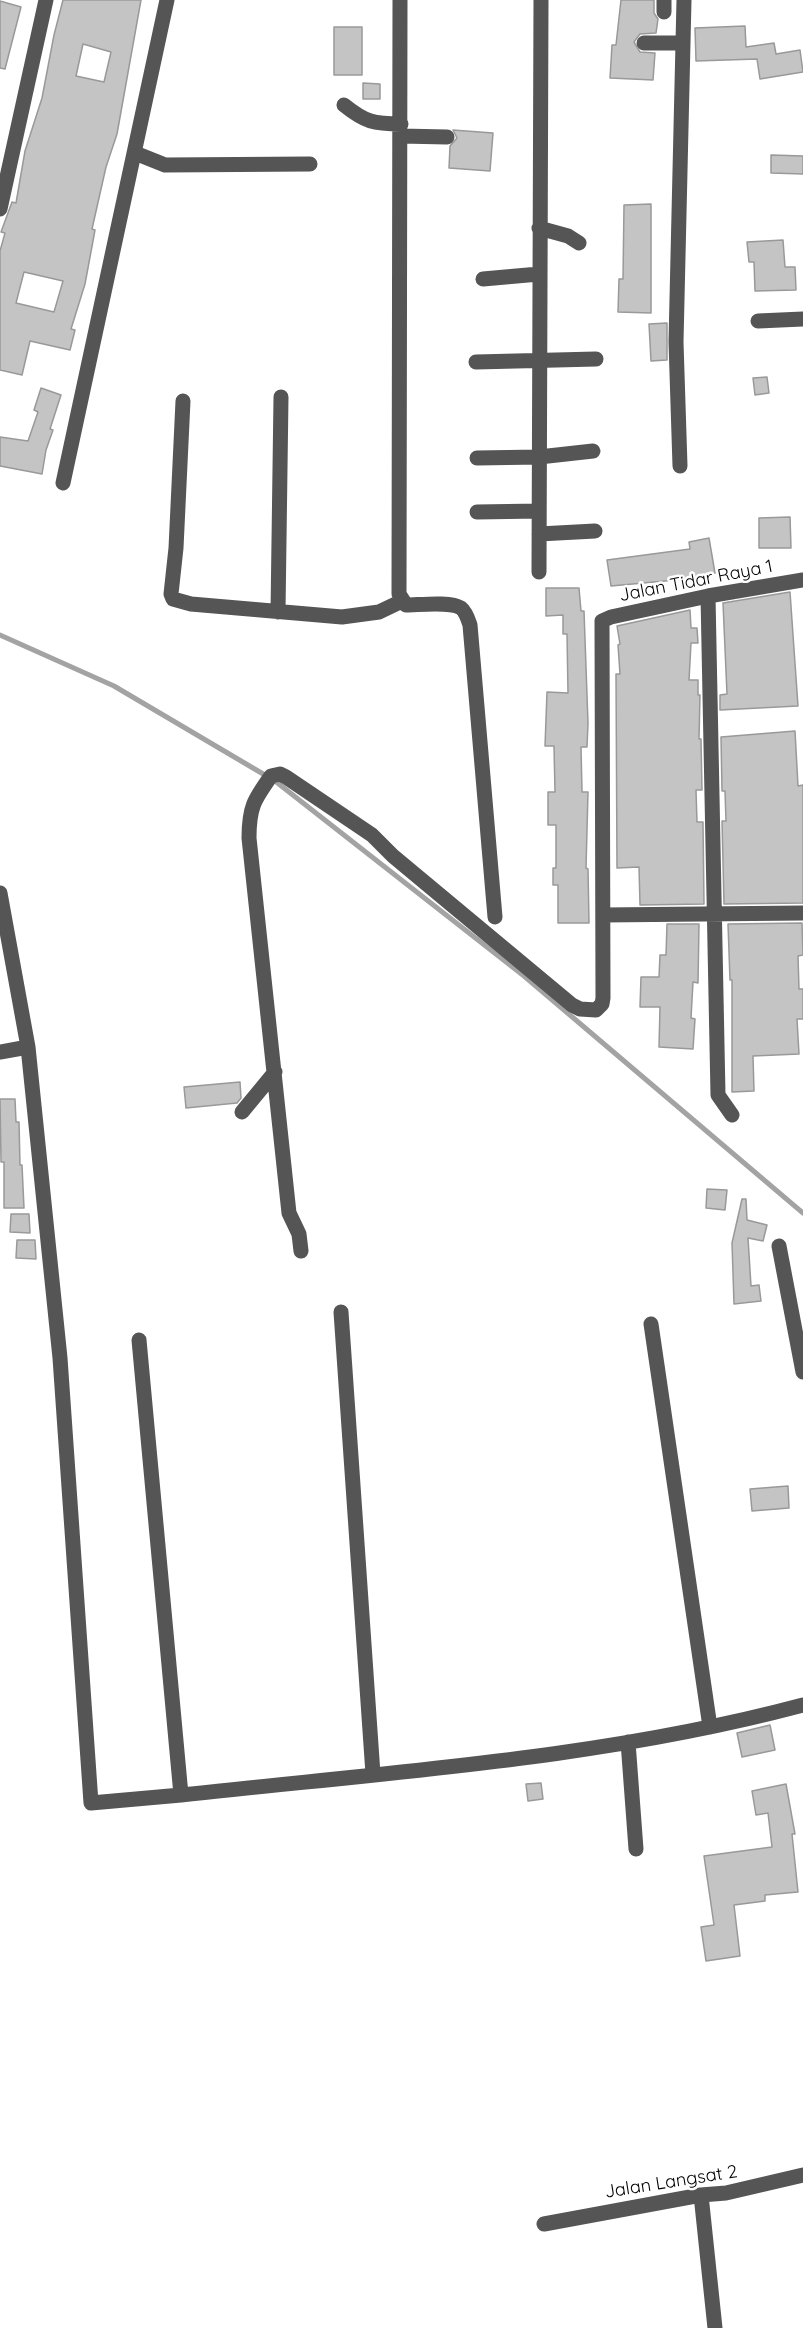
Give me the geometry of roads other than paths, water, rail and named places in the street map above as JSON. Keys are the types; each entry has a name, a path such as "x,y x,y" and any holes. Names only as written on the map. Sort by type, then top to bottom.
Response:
{"street":[{"path":"0,209 46,0"},
{"path":"63,483 166,0"},
{"path":"400,0 398,584 402,601 406,604 451,605 461,608 470,625 495,916"},
{"path":"539,572 541,0"},
{"path":"680,466 676,342 684,0"},
{"path":"644,43 683,43"},
{"path":"344,105 360,118 371,123 447,137"},
{"path":"135,153 165,165 310,164"},
{"path":"539,228 568,236 579,243"},
{"path":"483,279 539,274"},
{"path":"758,321 803,319"},
{"path":"476,362 596,359"},
{"path":"278,612 281,397"},
{"path":"183,401 176,548 171,594 173,599 191,604 325,616 359,616 386,609 402,601"},
{"path":"477,458 539,457 593,452"},
{"path":"477,512 539,511"},
{"path":"539,534 595,531"},
{"name":"Jalan Tidar Raya 1","path":"603,915 602,621 611,617 708,596 803,580"},
{"path":"708,596 718,1095 732,1115"},
{"path":"301,1251 299,1233 289,1213 249,838 249,814 271,776 280,774 286,777 372,835 402,864 572,1005 580,1009 596,1010 602,1004 603,915 803,913"},
{"path":"0,893 28,1047 61,1370 91,1803 548,1754 710,1727 803,1705"},
{"path":"0,1052 28,1047"},
{"path":"242,1112 275,1072"},
{"path":"779,1246 803,1371"},
{"path":"341,1312 373,1774"},
{"path":"651,1324 710,1727"},
{"path":"139,1340 181,1795"},
{"path":"628,1742 636,1849"},
{"name":"Jalan Langsat 2","path":"544,2224 701,2195 726,2193 803,2175"},
{"path":"701,2195 715,2328"}],"waterway":[{"path":"0,635 114,686 275,781 524,976 803,1213"}]}
